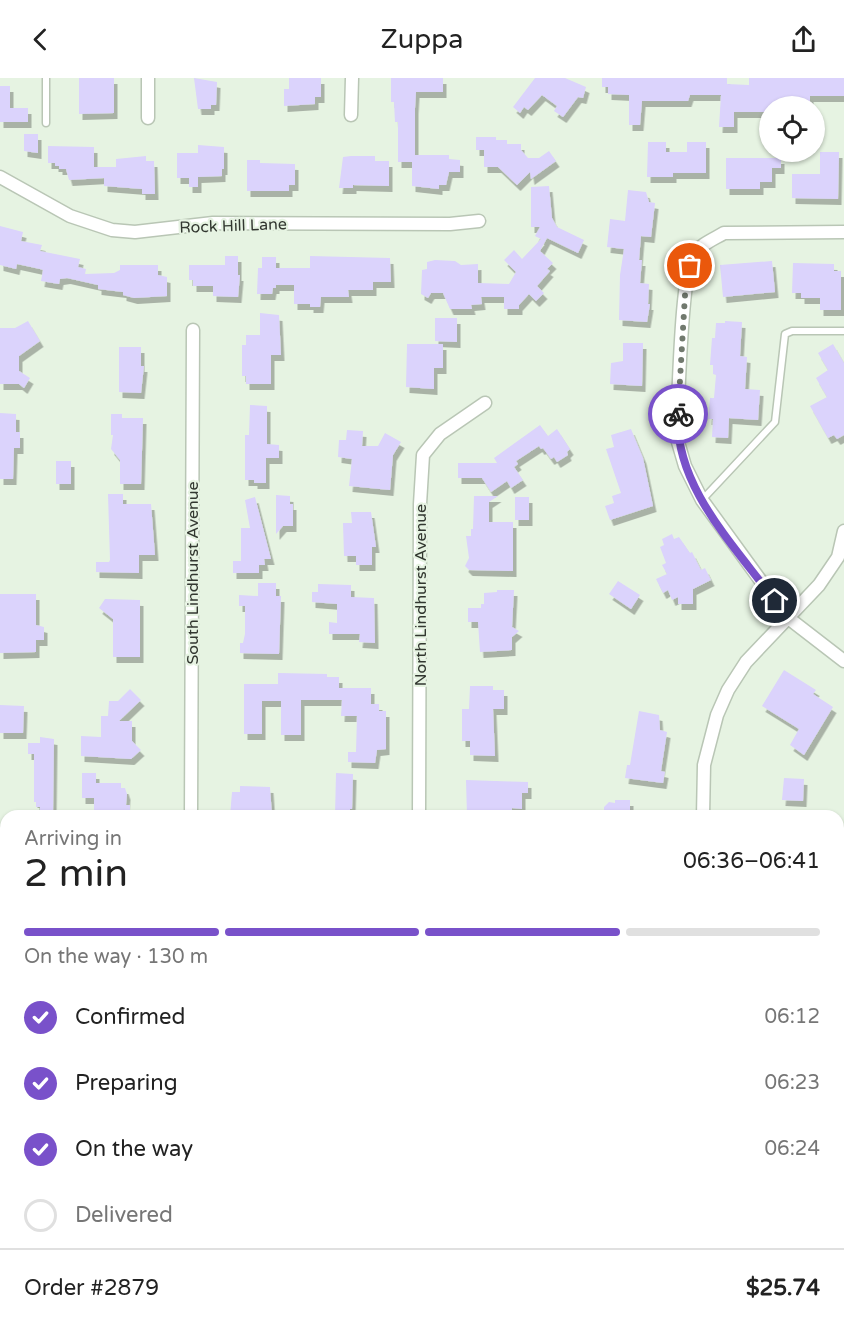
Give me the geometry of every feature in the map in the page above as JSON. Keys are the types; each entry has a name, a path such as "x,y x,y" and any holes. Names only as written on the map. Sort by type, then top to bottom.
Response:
{"street":[{"path":"148,78 148,118"},
{"path":"351,115 352,78"},
{"name":"Rock Hill Lane","path":"0,177 70,216 112,230 135,232 213,223 450,224 479,220"},
{"path":"844,232 724,233 707,242 693,254 686,278 678,442 685,466 702,500 787,617 844,661"},
{"name":"South Lindhurst Avenue","path":"191,810 193,330"},
{"name":"North Lindhurst Avenue","path":"419,810 420,504 423,455 440,434 485,403"},
{"path":"703,810 704,765 717,715 746,662 819,585 838,558 844,531"}],"lane":[{"path":"45,123 46,78"},
{"path":"702,500 775,422 784,334 792,330 844,331"}],"building":[{"path":"79,78 114,78 114,113 79,114"},
{"path":"194,78 217,82 216,105 211,105 211,109 198,109"},
{"path":"289,78 321,78 321,97 315,97 315,104 284,106 284,89 289,89"},
{"path":"391,78 443,78 443,92 416,92 415,108 415,155 449,155 449,159 460,160 460,172 449,172 446,185 439,185 439,189 412,186 412,162 398,162 398,122 395,122 394,102 391,102"},
{"path":"535,78 565,78 586,87 583,98 578,97 563,117 554,111 557,106 542,95 528,110 524,107 520,113 513,107"},
{"path":"602,78 727,78 727,84 749,85 749,78 844,78 844,96 759,96 759,112 734,112 734,127 719,127 721,95 690,95 688,101 642,101 640,125 629,125 629,95 608,94 608,87 602,87"},
{"path":"0,86 10,86 10,108 28,108 28,122 0,122"},
{"path":"24,134 38,134 38,153 24,151"},
{"path":"476,137 496,137 496,140 507,140 507,144 521,144 521,150 528,158 539,158 549,151 556,161 531,179 530,172 517,185 498,167 484,167 484,150 476,150"},
{"path":"648,142 666,142 666,152 687,152 687,142 706,142 706,173 673,173 673,177 647,177"},
{"path":"198,145 224,147 224,169 222,169 222,176 198,177 198,187 189,187 189,178 177,178 177,153 198,153"},
{"path":"48,146 94,147 94,167 116,167 116,159 146,156 146,161 154,161 155,194 142,194 142,189 104,186 104,178 69,180 66,169 59,169 55,163 48,163"},
{"path":"825,152 839,152 838,199 792,198 792,174 820,174 820,162 825,162"},
{"path":"375,156 375,161 389,161 389,186 353,185 353,188 339,188 343,157"},
{"path":"726,158 759,158 759,162 781,162 781,168 772,168 772,182 760,182 760,189 726,189"},
{"path":"247,160 260,160 260,163 295,164 295,185 289,185 289,191 247,191"},
{"path":"549,186 552,218 557,227 584,240 578,253 547,238 540,251 553,263 547,269 550,271 537,286 544,293 536,301 529,294 519,305 519,309 504,309 504,297 481,297 482,304 471,305 472,309 450,309 443,293 431,293 428,298 421,294 422,270 427,269 427,262 435,260 455,261 461,265 478,264 478,283 509,284 516,272 504,260 514,250 522,259 541,239 535,236 540,227 531,227 531,187"},
{"path":"628,190 646,192 649,202 655,203 651,237 641,236 639,260 642,260 640,283 649,284 648,304 650,304 647,322 619,320 620,275 624,249 607,247 610,219 625,221"},
{"path":"0,226 23,232 21,241 42,245 40,251 80,259 78,267 86,269 85,274 114,273 120,270 120,265 158,265 158,275 167,277 167,296 134,298 123,295 123,292 98,289 98,285 67,278 60,279 59,284 41,281 43,270 17,264 16,269 0,265"},
{"path":"225,256 238,256 238,275 240,275 238,297 213,296 213,286 193,286 193,280 189,280 189,265 225,265"},
{"path":"310,256 390,258 391,282 373,282 373,290 348,290 349,297 321,297 320,307 310,307 310,304 294,304 294,285 276,285 272,294 257,294 258,268 262,268 262,257 276,257 276,268 310,268"},
{"path":"772,261 775,292 723,297 720,265"},
{"path":"793,263 834,264 834,271 841,271 841,310 820,310 820,298 801,298 801,293 792,293"},
{"path":"260,313 279,315 281,355 271,355 271,384 246,384 246,376 242,376 242,345 246,345 246,335 260,335"},
{"path":"435,318 457,318 457,342 435,341"},
{"path":"28,321 40,341 19,356 19,371 30,378 24,388 19,384 0,384 0,328 15,328"},
{"path":"725,321 742,322 740,356 747,357 745,389 760,390 758,420 729,418 728,438 712,437 713,419 708,419 710,398 714,398 716,375 713,374 713,365 710,365 712,338 715,338 716,323 725,323"},
{"path":"623,343 643,343 642,386 610,384 611,363 623,361"},
{"path":"407,344 443,344 443,368 434,368 434,389 406,387"},
{"path":"833,344 844,363 844,435 837,439 834,435 828,438 810,406 827,397 816,378 828,370 818,353"},
{"path":"119,347 141,347 141,366 144,366 141,393 119,392"},
{"path":"250,405 267,406 267,444 279,445 279,458 266,458 266,483 245,480 245,435 249,435"},
{"path":"0,413 16,414 16,432 20,432 20,448 14,448 13,479 0,479"},
{"path":"111,414 122,414 122,418 143,418 141,484 120,484 120,460 111,449 113,435 111,435"},
{"path":"540,425 548,436 557,429 570,449 567,452 568,455 557,462 539,446 516,461 518,464 514,467 523,480 511,488 507,481 491,492 482,478 458,478 458,463 497,463 494,458"},
{"path":"631,429 643,458 653,506 610,520 605,506 614,503 612,496 621,493 606,449 614,447 611,435"},
{"path":"347,430 363,431 362,446 378,446 385,433 401,442 393,455 390,490 349,486 352,459 338,457 339,440 346,440"},
{"path":"56,461 71,461 71,484 56,484"},
{"path":"108,494 123,494 123,504 151,504 155,555 139,555 139,573 96,572 96,562 109,562 110,560"},
{"path":"276,495 290,496 290,504 293,504 293,526 283,526 276,534"},
{"path":"474,496 498,496 489,502 489,522 513,522 513,571 469,570 465,566 469,558 466,536 471,536 471,529 473,529"},
{"path":"255,497 271,559 264,559 265,565 259,565 259,573 233,573 233,561 241,561 241,528 250,528 245,500"},
{"path":"515,497 529,497 529,520 515,520"},
{"path":"351,512 371,512 376,547 372,547 372,565 356,565 356,556 344,556 343,523 352,523"},
{"path":"672,534 674,539 679,537 690,553 692,552 701,570 705,568 711,580 693,589 693,604 678,604 678,597 672,600 668,590 663,593 656,579 667,574 662,565 666,563 660,547 664,545 662,539"},
{"path":"618,581 640,595 631,609 609,594"},
{"path":"258,583 276,583 276,596 281,596 279,654 240,653 240,643 243,643 245,634 245,606 239,606 239,595 258,596"},
{"path":"318,584 351,585 351,597 374,598 375,643 359,642 360,634 329,634 329,622 337,623 337,604 312,602 312,592 318,592"},
{"path":"497,590 514,590 512,627 519,631 512,637 512,650 480,652 478,622 468,622 468,608 481,608 481,604 484,604 484,593 497,592"},
{"path":"0,594 36,594 36,625 44,627 44,640 36,640 36,652 0,653"},
{"path":"105,599 140,600 140,657 113,657 113,619 99,608"},
{"path":"784,670 816,690 813,694 833,707 804,755 790,745 799,729 762,706"},
{"path":"278,673 327,674 327,677 339,677 339,688 371,688 371,704 379,704 379,711 386,711 386,749 377,750 375,763 348,762 348,752 356,752 357,716 341,716 342,700 301,700 301,735 281,735 281,701 262,701 262,734 244,734 244,684 278,684"},
{"path":"470,686 493,686 493,690 504,690 504,709 493,709 495,756 470,755 470,741 462,741 462,709 469,709"},
{"path":"130,689 141,700 119,721 132,721 132,741 141,750 131,759 81,756 81,736 101,737 101,716 108,716 109,701 118,701"},
{"path":"0,705 24,706 23,733 0,733"},
{"path":"639,711 659,715 660,730 667,732 661,771 665,772 663,783 625,778 627,765 630,765"},
{"path":"40,737 54,739 53,810 40,810 34,802 34,754 28,754 28,743 40,743"},
{"path":"82,773 96,773 96,783 121,783 121,788 125,788 127,794 126,805 130,805 130,810 94,810 94,798 82,798"},
{"path":"336,773 353,774 352,809 335,810"},
{"path":"784,778 804,779 803,801 782,800"},
{"path":"466,780 528,782 528,793 522,793 522,809 467,810"},
{"path":"240,786 270,787 272,810 230,810 232,792 240,792"},
{"path":"615,800 630,800 630,810 604,810 609,802 615,803"}],"way so far":[{"path":"678,414 686,278 690,266"}],"route":[{"path":"678,414 678,442 685,466 702,500 775,601"}]}
